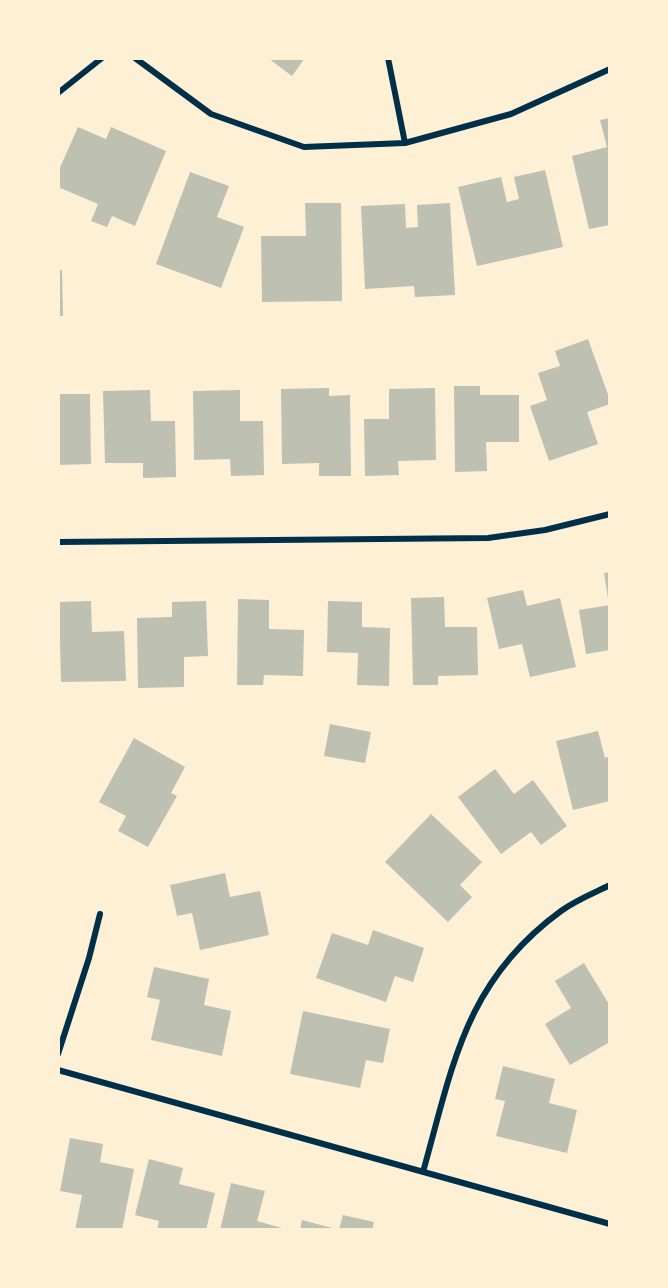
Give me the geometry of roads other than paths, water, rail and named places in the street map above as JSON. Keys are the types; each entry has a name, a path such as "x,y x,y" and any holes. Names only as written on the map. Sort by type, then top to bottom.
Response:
{"street":[{"path":"58,93 102,58"},
{"path":"135,58 211,114 304,147 405,143 511,114 609,69"},
{"path":"388,58 405,143"},
{"path":"58,542 488,538 545,530 609,514"},
{"path":"423,1172 455,1057 471,1014 494,976 527,939 562,910 609,885"},
{"path":"58,1054 89,958 100,914"},
{"path":"58,1070 609,1224"}]}
